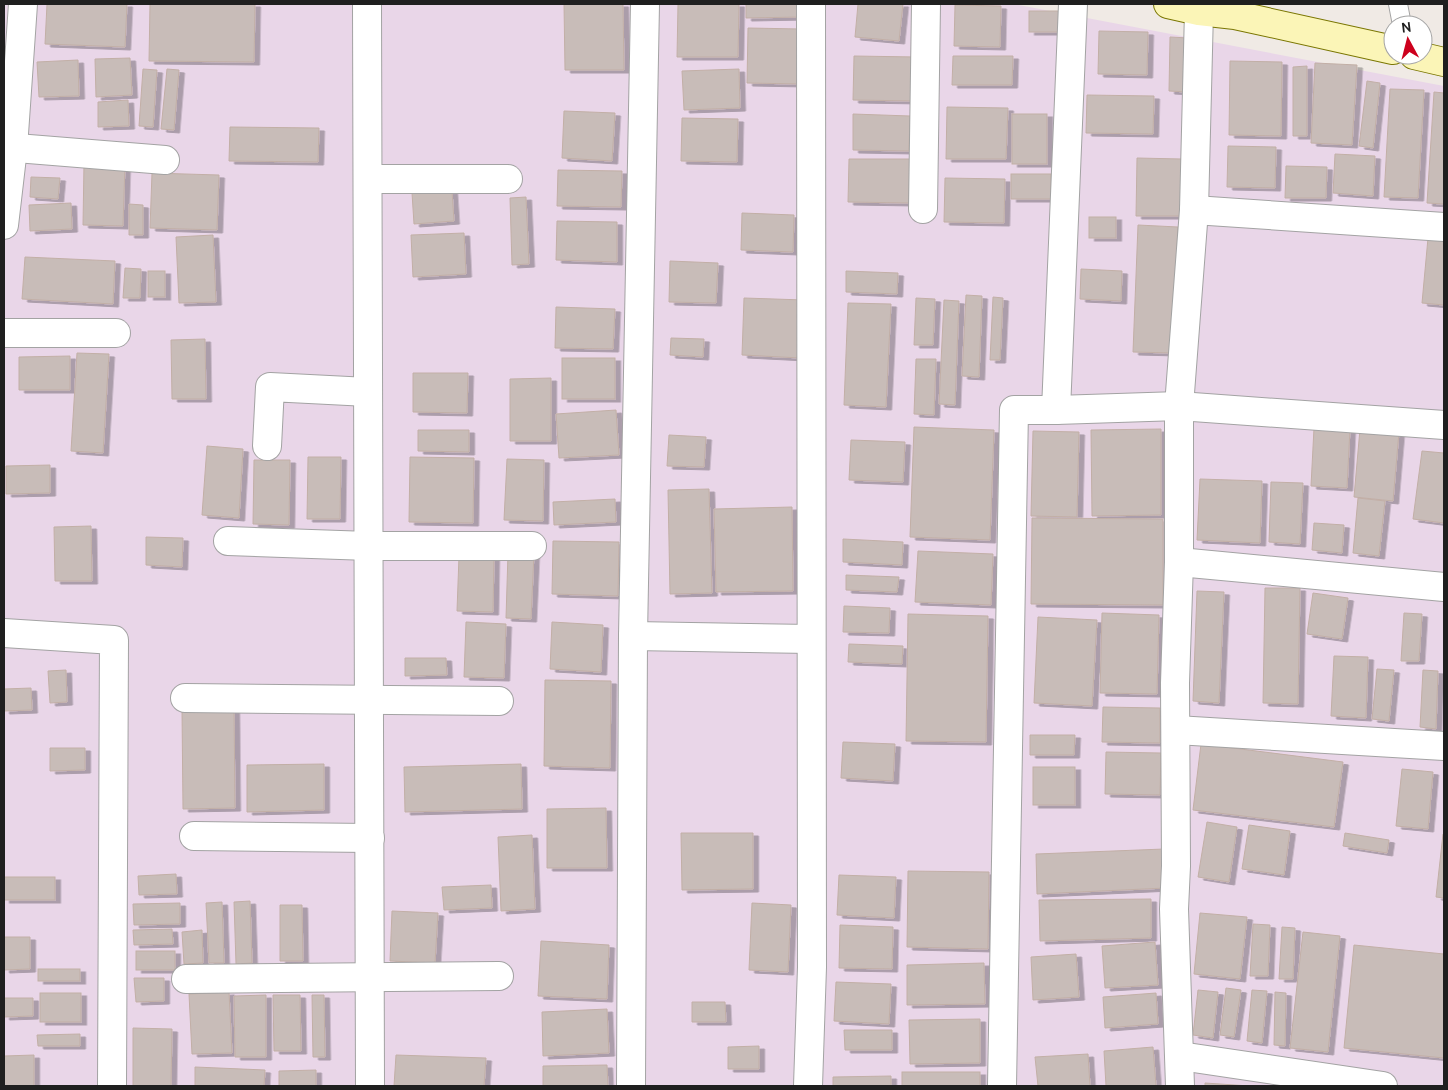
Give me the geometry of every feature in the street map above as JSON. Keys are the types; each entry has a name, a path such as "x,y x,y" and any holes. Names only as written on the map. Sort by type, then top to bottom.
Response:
{"street":[{"path":"4,225 8,147 24,4"},
{"path":"367,4 370,1086"},
{"path":"630,1086 633,636 645,4"},
{"path":"808,1086 812,967 811,4"},
{"path":"923,209 926,4"},
{"path":"1056,410 1073,4"},
{"path":"1168,4 1199,11 1234,10 1383,47"},
{"path":"1180,1086 1174,909 1175,683 1179,562 1179,406 1194,210 1199,11"},
{"path":"8,147 165,160"},
{"path":"368,179 508,179"},
{"path":"1194,210 1444,227"},
{"path":"4,333 116,333"},
{"path":"267,446 270,387 368,392"},
{"path":"1002,1086 1014,410 1179,406 1444,425"},
{"path":"228,541 369,546 532,546"},
{"path":"1179,562 1444,587"},
{"path":"4,633 114,640 112,1086"},
{"path":"633,636 812,639"},
{"path":"185,698 499,701"},
{"path":"1176,730 1444,746"},
{"path":"194,836 370,838"},
{"path":"186,979 499,976"},
{"path":"1180,1056 1383,1086"}],"shaded area":[{"path":"4,4 1013,4 1444,86 1444,1086 4,1086"}],"building":[{"path":"47,4 127,4 125,47 45,44"},
{"path":"150,4 255,4 254,62 149,61"},
{"path":"564,4 623,4 624,70 565,70"},
{"path":"678,4 739,4 738,57 677,57"},
{"path":"746,4 801,4 801,17 746,18"},
{"path":"858,4 903,4 899,41 855,37"},
{"path":"955,5 1001,6 1000,47 954,46"},
{"path":"1029,11 1067,11 1067,32 1029,32"},
{"path":"748,28 801,29 800,84 747,83"},
{"path":"1099,31 1148,32 1147,75 1098,74"},
{"path":"1170,37 1189,38 1188,92 1169,91"},
{"path":"854,56 917,57 916,101 853,100"},
{"path":"953,56 1013,56 1012,85 952,85"},
{"path":"130,58 132,95 96,97 95,59"},
{"path":"78,60 79,96 39,97 37,62"},
{"path":"1230,61 1282,62 1281,136 1229,135"},
{"path":"1315,63 1357,65 1352,145 1311,143"},
{"path":"1307,66 1307,136 1293,136 1293,67"},
{"path":"143,69 157,70 153,127 139,126"},
{"path":"167,69 179,70 174,130 161,129"},
{"path":"739,69 740,108 684,110 682,71"},
{"path":"1367,81 1380,83 1373,148 1359,146"},
{"path":"1390,89 1424,90 1418,198 1384,197"},
{"path":"1434,92 1444,93 1444,204 1427,203"},
{"path":"1087,95 1154,96 1153,134 1086,133"},
{"path":"128,100 129,126 98,127 98,102"},
{"path":"947,107 1008,108 1006,159 946,159"},
{"path":"564,111 615,113 612,161 562,158"},
{"path":"853,114 910,116 909,151 853,150"},
{"path":"1012,114 1047,114 1047,164 1012,164"},
{"path":"682,118 738,119 737,162 681,161"},
{"path":"230,127 319,128 318,162 229,161"},
{"path":"1228,146 1276,147 1275,188 1227,187"},
{"path":"1335,154 1375,156 1373,196 1333,193"},
{"path":"1137,158 1182,159 1182,216 1136,216"},
{"path":"849,159 910,159 909,203 848,202"},
{"path":"84,163 125,164 123,226 83,225"},
{"path":"1286,166 1327,167 1326,198 1285,198"},
{"path":"558,170 622,171 621,207 557,206"},
{"path":"152,173 219,175 217,230 150,228"},
{"path":"1011,174 1051,174 1051,199 1011,199"},
{"path":"31,177 60,178 58,199 30,197"},
{"path":"945,178 1005,179 1004,223 944,222"},
{"path":"452,191 454,221 414,224 412,193"},
{"path":"526,197 529,264 512,265 510,198"},
{"path":"71,203 72,229 30,231 29,205"},
{"path":"129,204 143,205 143,235 129,235"},
{"path":"742,213 794,215 793,252 741,250"},
{"path":"1089,217 1116,217 1116,238 1089,238"},
{"path":"557,221 617,222 617,262 556,260"},
{"path":"1138,225 1178,227 1172,353 1133,352"},
{"path":"464,233 466,274 413,277 411,235"},
{"path":"213,235 216,302 179,303 176,237"},
{"path":"1428,238 1444,239 1444,305 1422,303"},
{"path":"25,257 115,261 113,304 22,299"},
{"path":"670,261 718,263 716,303 669,302"},
{"path":"125,268 141,269 140,298 123,298"},
{"path":"1081,269 1122,271 1121,301 1080,299"},
{"path":"148,271 165,271 165,297 148,297"},
{"path":"846,271 898,273 897,294 846,292"},
{"path":"966,295 982,296 979,377 962,376"},
{"path":"993,297 1003,298 1000,360 990,360"},
{"path":"744,298 804,300 801,358 742,355"},
{"path":"916,298 935,299 933,345 914,345"},
{"path":"944,300 959,301 955,405 939,404"},
{"path":"848,303 891,304 886,407 844,405"},
{"path":"556,307 615,309 613,349 555,348"},
{"path":"671,338 704,339 703,357 670,355"},
{"path":"205,339 206,399 172,399 171,340"},
{"path":"77,353 109,354 103,453 71,451"},
{"path":"70,356 70,390 19,390 19,357"},
{"path":"562,358 615,358 615,399 562,399"},
{"path":"916,359 936,359 934,415 914,414"},
{"path":"413,373 468,373 467,413 413,412"},
{"path":"551,378 551,441 510,441 510,379"},
{"path":"616,410 619,455 559,458 556,414"},
{"path":"914,427 994,430 990,540 910,537"},
{"path":"1314,428 1350,429 1347,488 1311,486"},
{"path":"1161,429 1161,515 1092,516 1091,430"},
{"path":"1360,429 1399,432 1393,501 1354,497"},
{"path":"418,430 469,430 469,452 418,451"},
{"path":"1033,431 1079,432 1077,517 1031,516"},
{"path":"669,435 706,437 704,467 667,466"},
{"path":"851,440 905,442 903,482 849,480"},
{"path":"207,446 243,449 239,518 202,515"},
{"path":"1422,451 1444,453 1444,523 1413,519"},
{"path":"308,457 341,457 340,519 307,519"},
{"path":"410,457 474,458 473,523 409,522"},
{"path":"507,459 544,460 543,521 504,520"},
{"path":"254,460 290,460 289,525 253,524"},
{"path":"50,465 50,493 6,494 6,466"},
{"path":"1200,479 1262,481 1260,543 1197,540"},
{"path":"1271,482 1303,483 1300,544 1269,542"},
{"path":"709,489 712,593 670,594 668,490"},
{"path":"1358,498 1385,501 1379,556 1353,553"},
{"path":"615,499 616,522 554,525 553,502"},
{"path":"792,507 793,591 716,592 714,509"},
{"path":"1032,518 1163,519 1163,605 1031,604"},
{"path":"1314,523 1344,525 1342,553 1312,550"},
{"path":"91,526 92,581 55,581 54,527"},
{"path":"146,537 183,538 182,567 146,565"},
{"path":"843,539 903,542 902,565 843,562"},
{"path":"553,541 619,542 618,596 552,594"},
{"path":"918,551 993,554 991,605 915,602"},
{"path":"508,553 534,553 531,619 506,618"},
{"path":"459,556 494,557 493,612 457,611"},
{"path":"846,575 899,577 897,592 846,590"},
{"path":"1265,588 1300,588 1298,704 1263,703"},
{"path":"1197,591 1224,592 1219,703 1193,701"},
{"path":"1313,593 1348,598 1342,639 1307,634"},
{"path":"844,606 890,608 889,633 843,632"},
{"path":"1102,613 1159,615 1157,694 1100,693"},
{"path":"1404,613 1422,614 1419,661 1401,661"},
{"path":"908,614 988,616 986,742 906,741"},
{"path":"1038,617 1097,620 1092,706 1034,703"},
{"path":"466,622 506,624 504,678 464,677"},
{"path":"552,622 603,625 601,672 550,669"},
{"path":"849,644 903,646 902,664 848,662"},
{"path":"1334,656 1368,657 1366,718 1331,716"},
{"path":"405,658 446,658 447,675 405,676"},
{"path":"1377,669 1394,670 1389,721 1372,719"},
{"path":"66,670 67,702 50,703 48,671"},
{"path":"1423,670 1438,671 1436,729 1420,727"},
{"path":"545,680 611,681 610,768 544,766"},
{"path":"31,688 32,710 4,711 4,689"},
{"path":"1103,707 1160,708 1160,743 1102,742"},
{"path":"234,709 235,808 183,809 182,710"},
{"path":"1030,735 1075,735 1074,755 1030,755"},
{"path":"843,742 895,744 893,781 841,778"},
{"path":"1201,744 1343,762 1334,827 1193,810"},
{"path":"50,748 85,748 85,770 50,771"},
{"path":"1106,752 1161,753 1160,795 1105,794"},
{"path":"324,764 324,810 247,812 247,765"},
{"path":"521,764 522,809 405,812 404,767"},
{"path":"1033,767 1075,767 1075,805 1033,805"},
{"path":"1402,769 1433,772 1428,829 1396,826"},
{"path":"606,808 607,868 547,868 547,809"},
{"path":"1207,822 1237,827 1229,882 1198,877"},
{"path":"1249,825 1290,831 1284,875 1242,869"},
{"path":"681,833 753,833 753,889 682,890"},
{"path":"1345,833 1389,840 1387,853 1343,846"},
{"path":"1444,834 1444,898 1436,897"},
{"path":"532,835 535,909 501,911 498,837"},
{"path":"1164,849 1166,888 1037,894 1036,854"},
{"path":"908,871 989,872 988,949 907,947"},
{"path":"176,874 177,894 139,895 138,876"},
{"path":"839,875 896,877 894,918 837,915"},
{"path":"4,877 55,877 55,900 4,900"},
{"path":"491,885 492,908 444,910 442,887"},
{"path":"1151,899 1151,938 1040,941 1039,900"},
{"path":"250,901 252,963 236,964 234,902"},
{"path":"222,902 224,963 209,963 206,903"},
{"path":"180,903 180,924 134,925 133,904"},
{"path":"752,903 791,905 788,972 749,970"},
{"path":"280,905 302,905 303,961 280,961"},
{"path":"392,911 438,913 435,963 390,961"},
{"path":"1200,913 1247,917 1240,979 1194,974"},
{"path":"1253,924 1270,925 1268,976 1250,976"},
{"path":"840,925 893,927 892,969 839,968"},
{"path":"1282,927 1295,928 1293,979 1279,979"},
{"path":"172,929 173,944 134,945 133,930"},
{"path":"202,930 203,963 184,964 182,932"},
{"path":"1303,932 1340,936 1328,1052 1290,1048"},
{"path":"4,937 30,937 30,969 4,970"},
{"path":"541,941 609,945 607,999 538,996"},
{"path":"1155,942 1158,985 1105,988 1102,946"},
{"path":"1354,945 1444,954 1444,1058 1344,1048"},
{"path":"136,951 175,951 175,970 136,970"},
{"path":"1076,954 1079,997 1033,1000 1031,957"},
{"path":"984,963 985,1004 907,1005 907,965"},
{"path":"38,969 80,969 80,981 38,981"},
{"path":"134,978 164,978 164,1001 136,1002"},
{"path":"836,982 891,984 889,1024 834,1021"},
{"path":"1226,988 1241,990 1234,1037 1220,1035"},
{"path":"1198,990 1218,992 1213,1038 1193,1035"},
{"path":"1252,990 1267,991 1262,1043 1247,1041"},
{"path":"229,992 232,1053 192,1054 189,994"},
{"path":"1275,992 1286,993 1285,1046 1274,1045"},
{"path":"40,993 81,993 81,1022 40,1022"},
{"path":"1156,993 1158,1024 1105,1028 1103,997"},
{"path":"266,995 266,1057 235,1057 234,996"},
{"path":"273,995 300,995 301,1051 274,1051"},
{"path":"312,995 324,995 325,1057 313,1057"},
{"path":"4,998 33,998 33,1016 4,1017"},
{"path":"692,1002 725,1002 726,1022 692,1022"},
{"path":"607,1009 609,1053 543,1056 542,1012"},
{"path":"980,1019 980,1063 910,1064 909,1020"},
{"path":"133,1028 172,1029 171,1086 133,1086"},
{"path":"844,1030 892,1030 892,1050 845,1050"},
{"path":"80,1034 80,1046 38,1046 37,1035"},
{"path":"759,1046 759,1069 728,1069 728,1047"},
{"path":"1153,1047 1156,1086 1106,1086 1104,1051"},
{"path":"1088,1054 1090,1086 1038,1086 1035,1057"},
{"path":"34,1055 34,1086 4,1086 4,1056"},
{"path":"396,1055 486,1058 484,1086 394,1086"},
{"path":"607,1065 608,1086 543,1086 543,1066"},
{"path":"195,1067 265,1070 264,1086 195,1086"},
{"path":"316,1070 316,1086 279,1086 279,1071"},
{"path":"902,1072 980,1072 980,1086 902,1086"},
{"path":"891,1076 891,1086 833,1086 833,1077"},
{"path":"1205,1083 1250,1086 1205,1086"}]}
